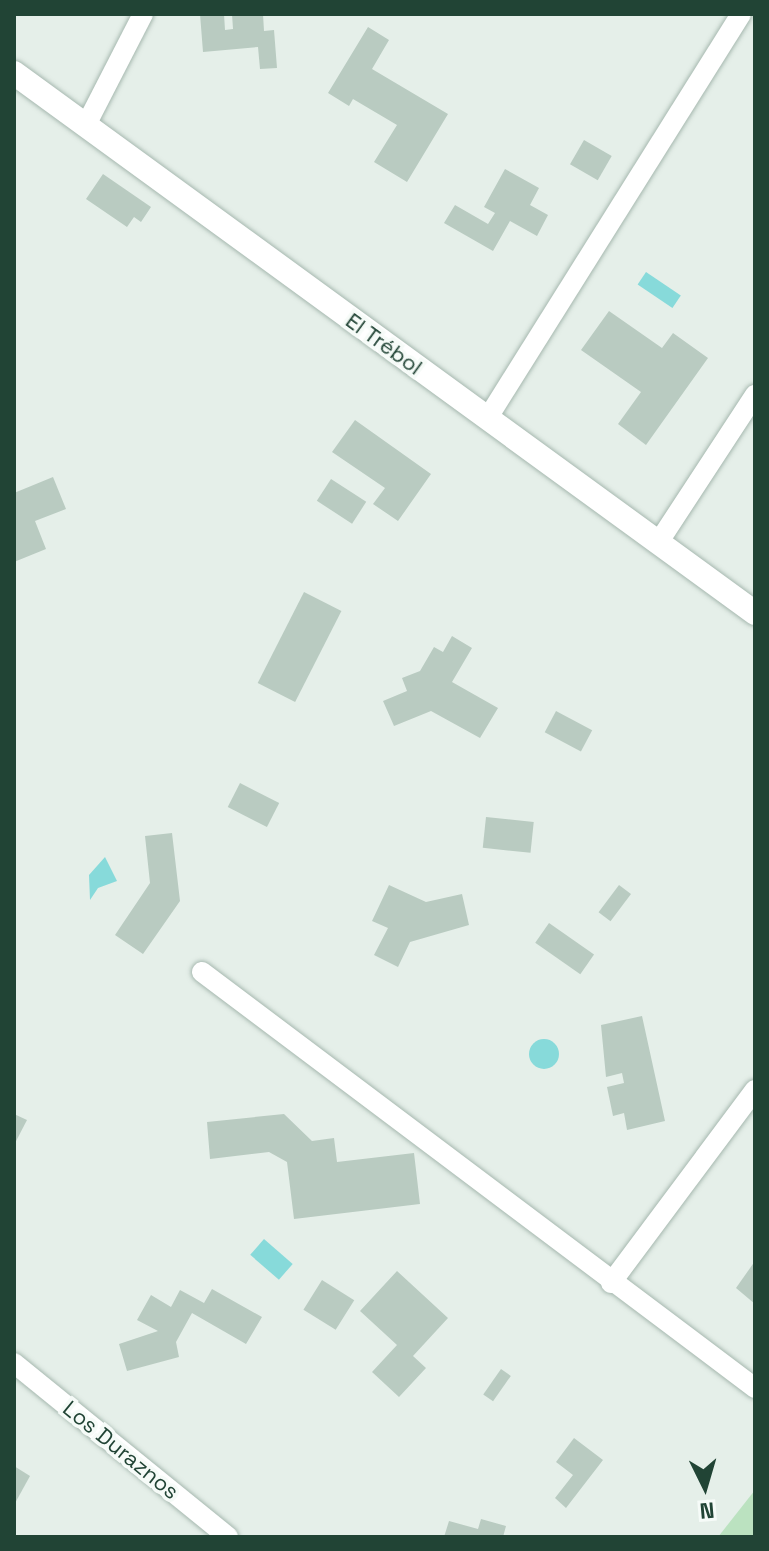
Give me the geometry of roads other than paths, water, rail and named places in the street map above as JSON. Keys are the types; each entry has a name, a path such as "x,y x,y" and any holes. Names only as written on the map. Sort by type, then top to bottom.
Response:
{"main road":[{"name":"El Trébol","path":"14,73 755,613"}],"street":[{"path":"86,125 143,14"},
{"path":"487,419 741,14"},
{"path":"658,543 755,395"},
{"path":"202,972 611,1283 755,1388"},
{"path":"611,1283 755,1090"},
{"name":"Los Duraznos","path":"14,1363 228,1537"}],"water":[{"path":"646,272 681,295 672,308 638,284"},
{"path":"105,857 117,881 98,888 90,900 89,875"},
{"path":"544,1039 550,1040 558,1048 558,1060 550,1068 544,1069 538,1068 530,1060 529,1054 530,1048 538,1040"},
{"path":"264,1239 293,1264 279,1280 250,1255"}]}
